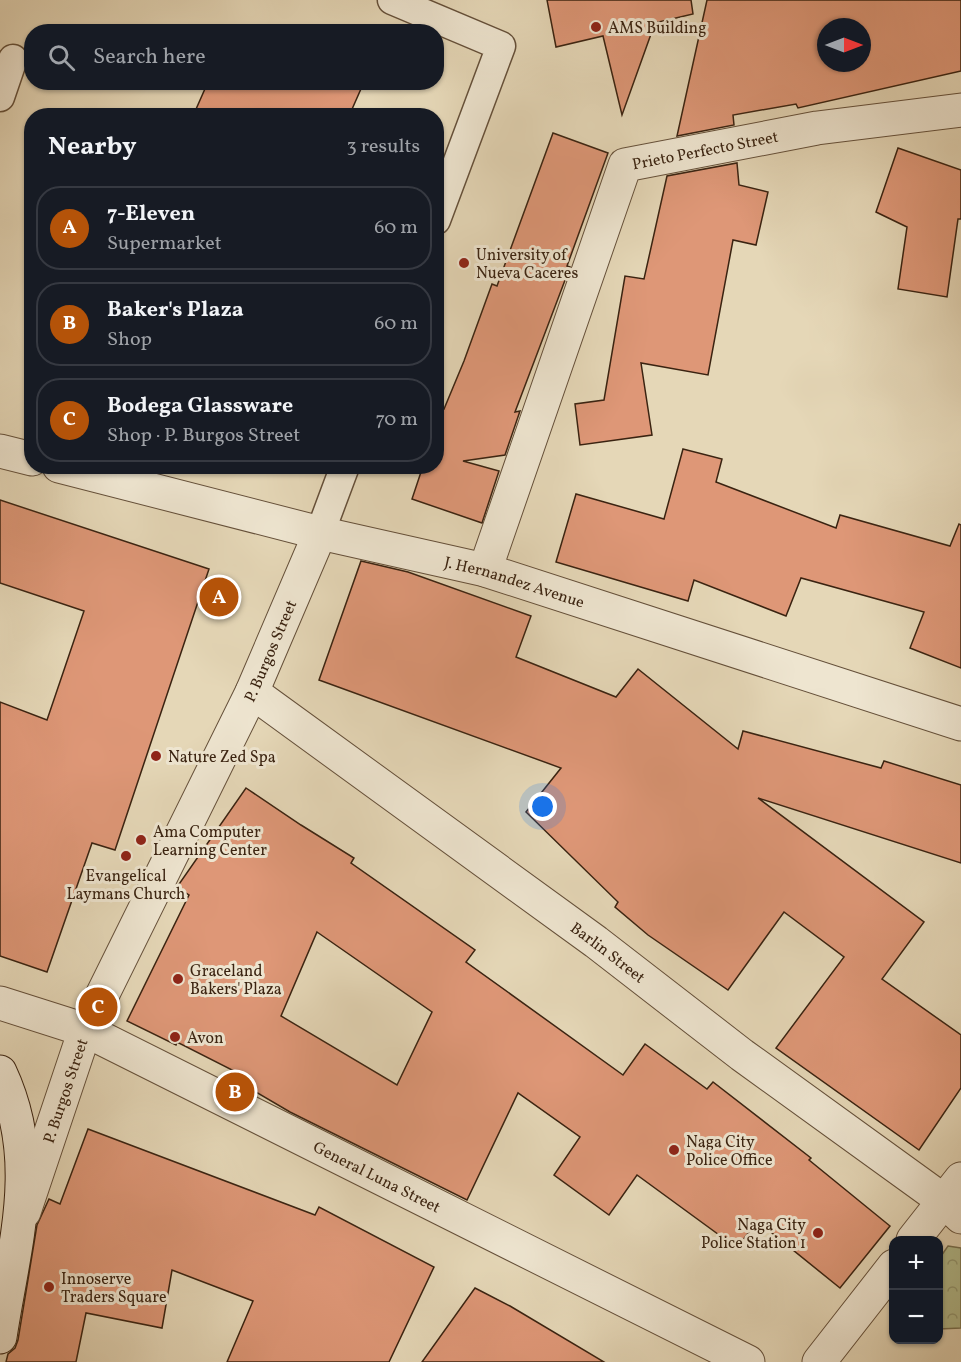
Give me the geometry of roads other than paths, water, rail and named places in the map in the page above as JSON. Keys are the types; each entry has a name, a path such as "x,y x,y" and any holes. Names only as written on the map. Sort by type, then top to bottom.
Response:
{"street":[{"name":"Prieto Perfecto Street","path":"485,570 626,165 817,128 961,110"},
{"path":"0,452 24,457"},
{"name":"J. Hernandez Avenue","path":"91,474 320,532 485,570 961,724"},
{"name":"P. Burgos Street","path":"0,1336 20,1226 85,1030 252,692 320,532"},
{"name":"Barlin Street","path":"252,692 596,942 742,1055 955,1199"},
{"name":"General Luna Street","path":"0,1003 85,1030 748,1362"},
{"path":"0,1072 10,1093 24,1162 20,1226"},
{"path":"917,1236 955,1199"},
{"path":"819,1362 889,1272"}],"lane":[{"path":"393,0 501,46 444,199"},
{"path":"0,97 13,59"},
{"path":"320,532 342,474"}],"place":[{"name":"AMS Building","path":"596,27"},
{"name":"University of Nueva Caceres","path":"464,263"},
{"name":"7-Eleven","path":"219,597"},
{"name":"Nature Zed Spa","path":"156,756"},
{"name":"Ama Computer Learning Center","path":"141,840"},
{"name":"Evangelical Laymans Church","path":"126,856"},
{"name":"Graceland Bakers' Plaza","path":"178,979"},
{"name":"Bodega Glassware","path":"98,1007"},
{"name":"Avon","path":"175,1037"},
{"name":"Baker's Plaza","path":"235,1092"},
{"name":"Naga City Police Office","path":"674,1150"},
{"name":"Naga City Police Station 1","path":"818,1233"},
{"name":"Innoserve Traders Square","path":"49,1287"}]}
